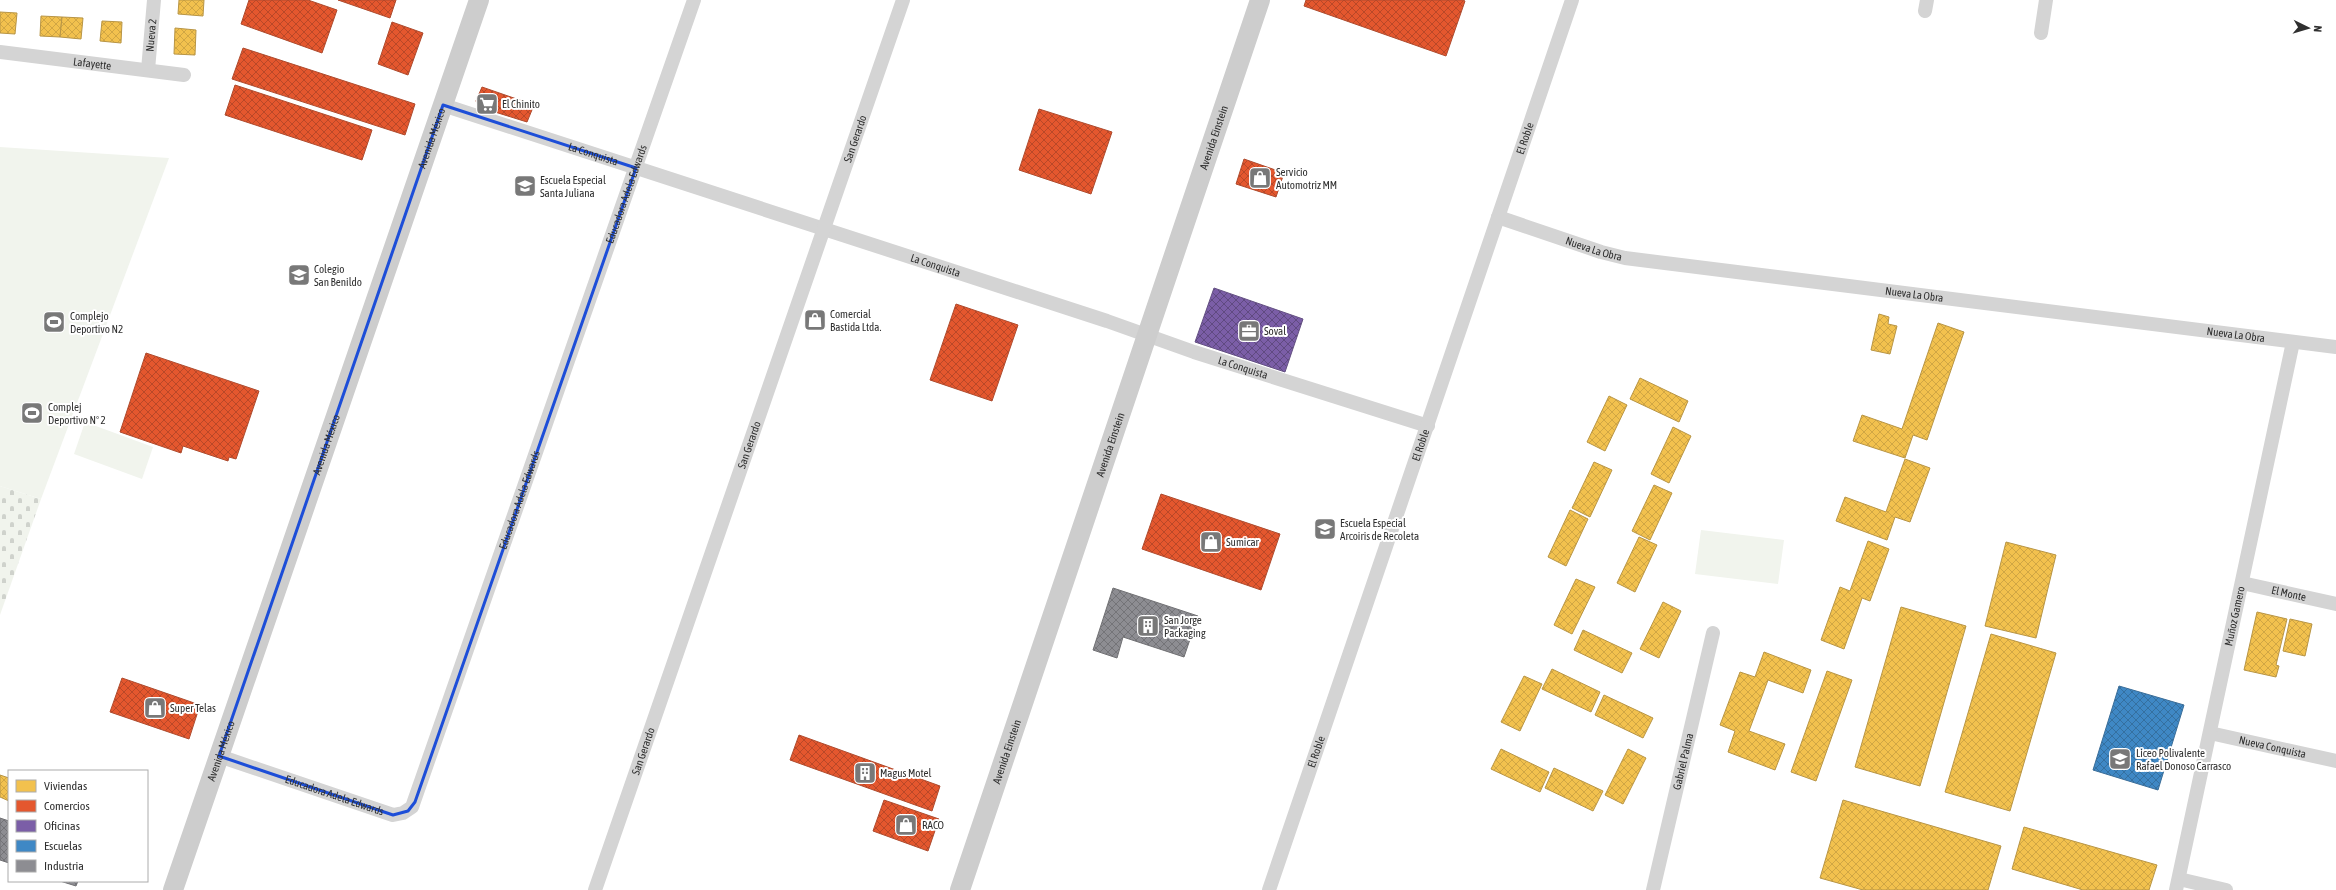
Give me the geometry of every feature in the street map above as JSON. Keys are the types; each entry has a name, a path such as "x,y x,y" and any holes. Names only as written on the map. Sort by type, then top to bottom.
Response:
{"street":[{"name":"Nueva 2","path":"148,70 154,0"},
{"name":"Avenida México","path":"173,890 480,0"},
{"name":"Educadora Adela Edwards","path":"219,756 393,815 403,813 412,807 694,0"},
{"name":"San Gerardo","path":"595,890 903,0"},
{"name":"Avenida Einstein","path":"960,890 1260,0"},
{"name":"El Roble","path":"1269,890 1572,0"},
{"path":"2040,33 2046,0"},
{"name":"Lafayette","path":"0,52 184,75"},
{"name":"La Conquista","path":"443,105 1147,336 1428,426"},
{"name":"Nueva La Obra","path":"1498,217 1601,252 1625,258 2336,347"},
{"name":"Muñoz Gamero","path":"2177,885 2293,342"},
{"name":"El Monte","path":"2242,583 2336,604"},
{"name":"Gabriel Palma","path":"1653,890 1713,633"},
{"name":"Nueva Conquista","path":"2210,733 2336,760"},
{"path":"2177,885 2226,890"}],"highlighted area":[{"path":"443,105 636,168 415,802 408,811 393,815 219,756"}],"green space":[{"name":"Complejo Deportivo N2","path":"0,147 169,158 41,499 0,486"},
{"path":"85,422 153,447 142,479 74,454"},
{"path":"0,486 41,499 0,615"},
{"path":"1701,530 1784,540 1778,584 1695,574"}],"building: Viviendas":[{"path":"179,0 204,0 203,16 178,14"},
{"path":"0,12 17,13 15,34 0,33"},
{"path":"41,16 62,17 60,37 40,36"},
{"path":"62,17 83,18 81,39 60,37"},
{"path":"102,21 122,22 121,43 100,41"},
{"path":"175,28 196,30 195,55 174,54"},
{"path":"1879,314 1889,317 1888,324 1897,326 1890,354 1871,350"},
{"path":"1938,323 1964,332 1927,440 1913,435 1905,458 1853,441 1862,415 1902,429"},
{"path":"1640,378 1688,401 1679,422 1630,399"},
{"path":"1609,396 1627,405 1605,451 1587,442"},
{"path":"1673,427 1691,436 1669,483 1651,474"},
{"path":"1905,459 1930,468 1910,522 1895,517 1887,540 1836,521 1845,497 1886,512"},
{"path":"1594,462 1612,470 1590,517 1572,508"},
{"path":"1654,485 1672,493 1650,540 1632,531"},
{"path":"1570,510 1588,519 1566,566 1548,557"},
{"path":"1639,537 1657,545 1635,592 1617,583"},
{"path":"1868,541 1889,549 1870,601 1862,598 1844,649 1821,640 1840,587 1850,591"},
{"path":"2006,542 2056,555 2036,638 1985,626"},
{"path":"1576,579 1595,587 1572,634 1554,625"},
{"path":"1663,602 1681,611 1659,658 1640,649"},
{"path":"1901,607 1966,626 1920,786 1855,767"},
{"path":"2257,612 2287,619 2276,665 2279,666 2276,677 2244,670"},
{"path":"2290,619 2312,624 2305,656 2283,651"},
{"path":"1583,630 1632,653 1622,673 1574,650"},
{"path":"1991,634 2056,653 2010,811 1945,792"},
{"path":"1764,652 1811,670 1803,693 1768,680 1749,731 1785,744 1775,770 1728,752 1735,731 1720,725 1740,672 1755,677"},
{"path":"1552,669 1600,692 1591,712 1542,689"},
{"path":"1827,671 1852,680 1816,781 1791,772"},
{"path":"1524,676 1542,684 1520,731 1501,722"},
{"path":"1604,695 1653,718 1643,738 1595,715"},
{"path":"1501,749 1549,772 1540,792 1491,769"},
{"path":"1628,749 1646,758 1623,804 1605,795"},
{"path":"1554,768 1603,791 1593,811 1545,788"},
{"path":"0,775 8,778 8,801 0,797"},
{"path":"1843,800 2001,846 1988,890 1863,890 1820,878"},
{"path":"2024,827 2157,865 2149,890 2083,890 2012,869"}],"building: Comercios":[{"path":"249,0 308,0 337,10 322,53 241,24"},
{"path":"338,0 396,0 390,18"},
{"path":"1306,0 1465,1 1446,56 1304,6"},
{"path":"392,22 423,33 408,75 378,64"},
{"path":"243,48 415,104 405,135 232,79"},
{"path":"235,85 372,130 362,160 225,115"},
{"path":"482,87 534,105 527,122 479,107 476,101"},
{"path":"1039,109 1112,132 1091,194 1019,170"},
{"name":"Servicio Automotriz MM","path":"1244,159 1284,173 1276,197 1236,184"},
{"path":"956,304 1018,325 992,401 930,380"},
{"path":"146,353 259,391 236,459 229,457 228,461 183,446 181,453 120,432"},
{"name":"Sumicar","path":"1161,494 1280,534 1261,590 1142,549"},
{"name":"Super Telas","path":"122,678 200,705 189,739 110,712"},
{"name":"Magus Motel","path":"799,735 940,786 932,811 790,760"},
{"name":"RACO","path":"884,800 939,819 928,851 873,831"}],"building: Oficinas":[{"name":"Soval","path":"1214,288 1303,319 1285,372 1195,342"}],"building: Escuelas":[{"path":"2119,686 2184,705 2158,790 2093,770"}],"building: Industria":[{"name":"San Jorge Packaging","path":"1113,588 1198,616 1184,657 1123,637 1117,658 1093,650"},
{"path":"0,818 8,821 8,863 0,860"},
{"path":"63,882 78,882 76,886"}],"place":[{"name":"El Chinito","path":"487,104"},
{"name":"Servicio Automotriz MM","path":"1260,178"},
{"name":"Escuela Especial Santa Juliana","path":"525,186"},
{"name":"Colegio San Benildo","path":"299,275"},
{"name":"Comercial Bastida Ltda.","path":"815,320"},
{"name":"Complejo Deportivo N2","path":"54,322"},
{"name":"Soval","path":"1249,331"},
{"name":"Complej Deportivo Nº 2","path":"32,413"},
{"name":"Escuela Especial Arcoiris de Recoleta","path":"1325,529"},
{"name":"Sumicar","path":"1211,542"},
{"name":"San Jorge Packaging","path":"1148,626"},
{"name":"Super Telas","path":"155,708"},
{"name":"Liceo Polivalente Rafael Donoso Carrasco","path":"2120,759"},
{"name":"Magus Motel","path":"865,773"},
{"name":"RACO","path":"906,825"}]}
